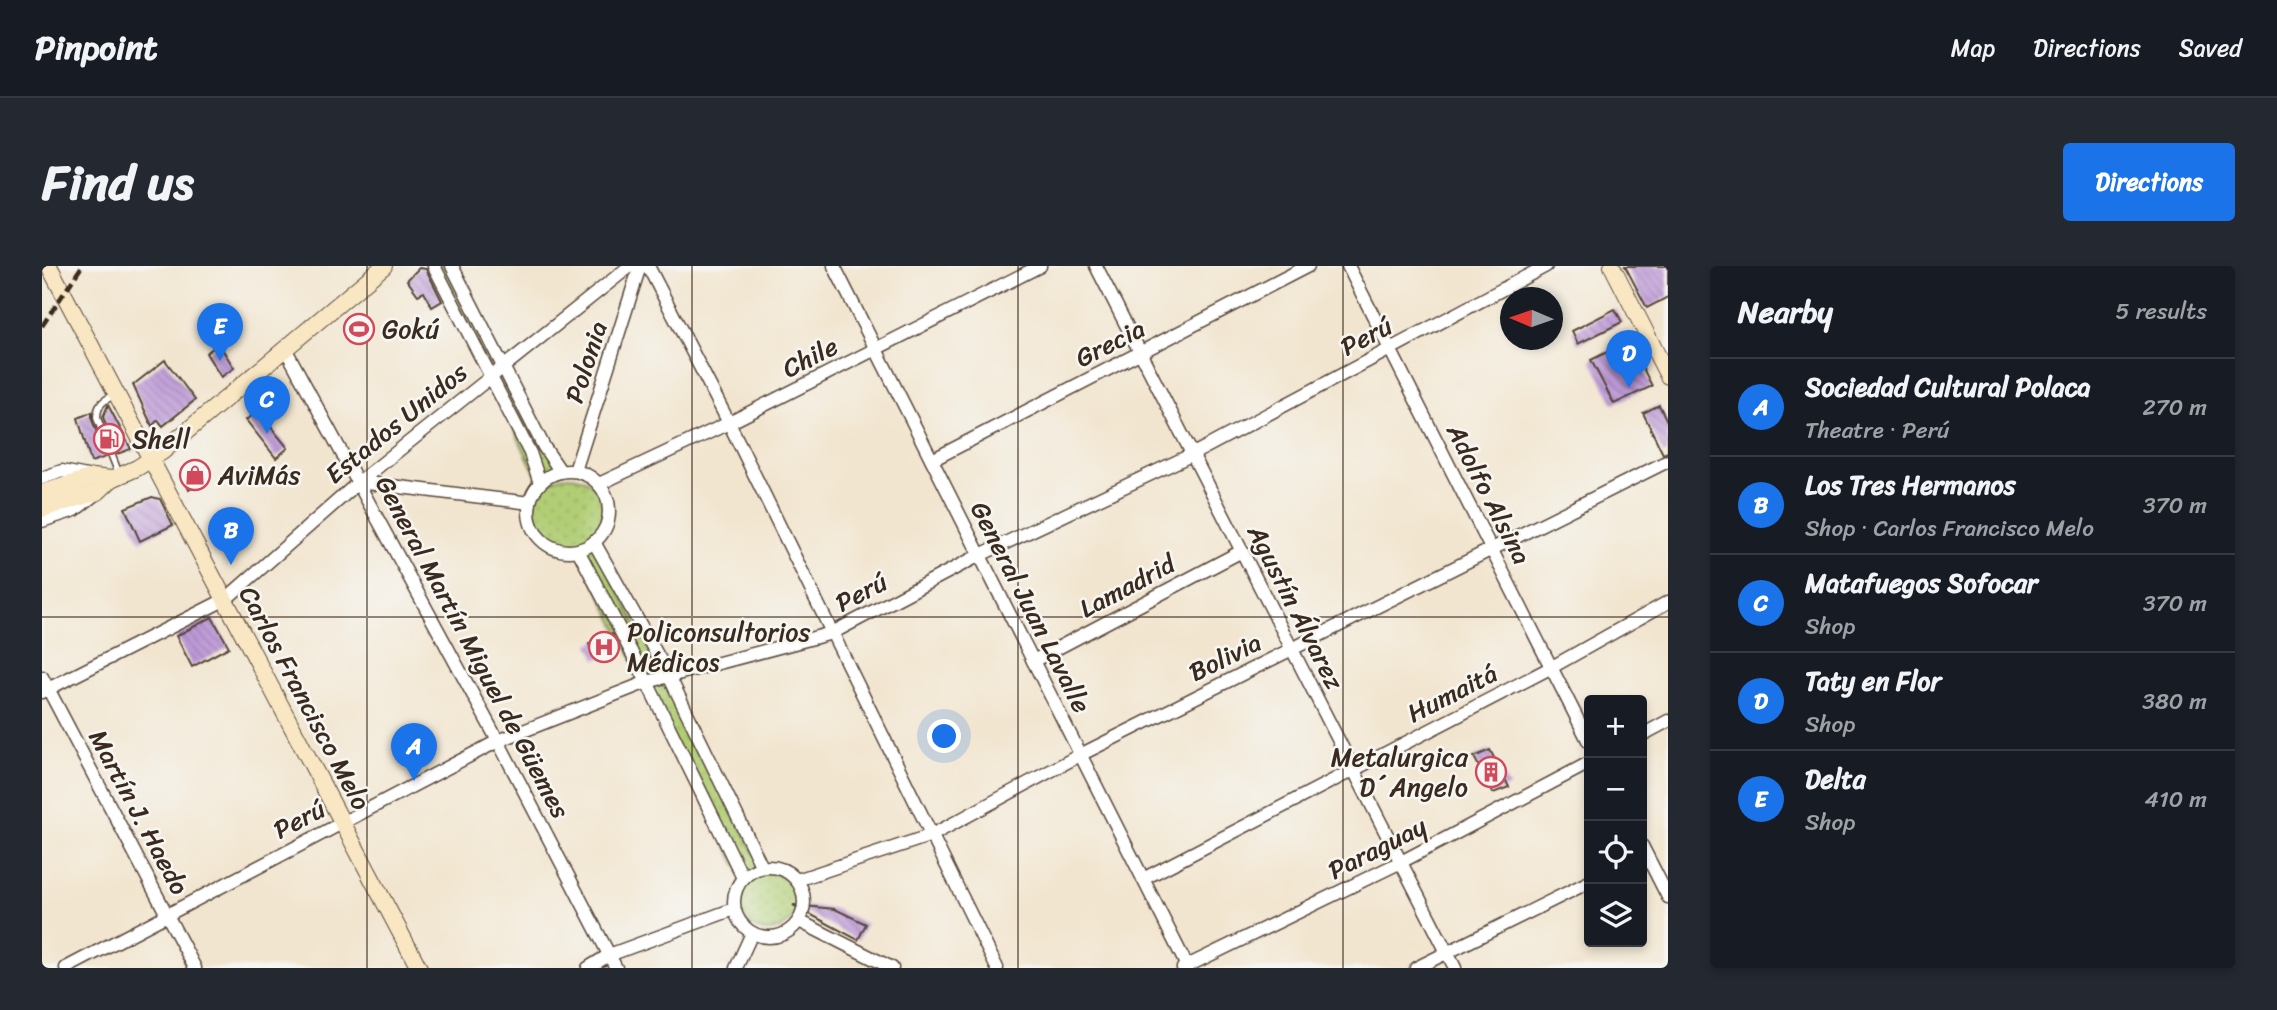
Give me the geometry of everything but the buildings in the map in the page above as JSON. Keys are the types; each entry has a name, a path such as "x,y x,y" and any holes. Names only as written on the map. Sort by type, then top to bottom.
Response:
{"street":[{"name":"Carlos Francisco Melo","path":"49,266 419,968"},
{"path":"42,509 152,460 384,266"},
{"path":"434,266 530,453 540,483"},
{"path":"452,266 544,447 561,472"},
{"name":"Estados Unidos","path":"44,686 226,599 359,482 631,266"},
{"name":"Polonia","path":"575,471 640,266"},
{"path":"648,266 729,423 997,968"},
{"name":"General Juan Lavalle","path":"834,266 1186,967"},
{"name":"Chile","path":"599,485 729,423 1040,266"},
{"name":"Agustín Álvarez","path":"1096,266 1455,968"},
{"name":"Grecia","path":"932,460 1308,266"},
{"name":"Adolfo Alsina","path":"1348,266 1584,732"},
{"name":"Perú","path":"66,968 498,741 647,682 832,633 980,555 1193,454 1546,266"},
{"path":"1612,266 1668,376"},
{"name":"General Martín Miguel de Güemes","path":"286,350 498,741 616,968"},
{"name":"Bolivia","path":"797,880 932,835 1080,755 1668,461"},
{"path":"42,478 62,471 95,484"},
{"path":"575,471 592,478 606,495 608,521 594,542 578,550 565,551 542,540 534,530 530,518 530,503 540,483 550,475 575,471"},
{"path":"359,482 530,503"},
{"path":"42,493 95,484"},
{"path":"42,521 75,510 95,484"},
{"path":"594,542 669,676 762,867"},
{"path":"578,550 647,682 743,878"},
{"name":"Lamadrid","path":"1033,661 1242,551"},
{"name":"Humaitá","path":"1143,878 1552,667 1668,602"},
{"name":"Martín J. Haedo","path":"44,686 195,968"},
{"path":"1647,732 1668,721"},
{"name":"Paraguay","path":"1186,967 1401,862 1584,765"},
{"path":"1647,859 1668,897"},
{"path":"762,867 781,868 797,880 804,900 799,921 792,929 773,938 752,933 737,919 734,909 736,887 751,871 762,867"},
{"path":"1416,968 1585,884"},
{"path":"588,968 609,955 734,909"},
{"path":"799,921 892,968"},
{"path":"737,968 752,933"}],"lane":[{"path":"116,393 101,402 97,409 97,418 116,477"}],"green space":[{"path":"435,266 451,266 561,472 550,475 540,483"},
{"path":"569,476 594,486 604,511 594,536 569,546 544,536 534,511 544,486"},
{"path":"594,542 762,867 743,878 578,550"},
{"path":"762,873 774,873 789,881 797,896 797,908 789,923 774,931 762,931 747,923 739,908 739,896 747,881"}],"railway":[{"path":"42,326 82,266"}],"place":[{"name":"Gokú","path":"359,329"},
{"name":"Delta","path":"220,361"},
{"name":"Taty en Flor","path":"1629,388"},
{"name":"Matafuegos Sofocar","path":"267,434"},
{"name":"Shell","path":"109,439"},
{"name":"AviMás","path":"195,475"},
{"name":"Los Tres Hermanos","path":"231,565"},
{"name":"Policonsultorios Médicos","path":"604,647"},
{"name":"Metalurgica D´Angelo","path":"1491,772"},
{"name":"Sociedad Cultural Polaca","path":"414,781"}]}
